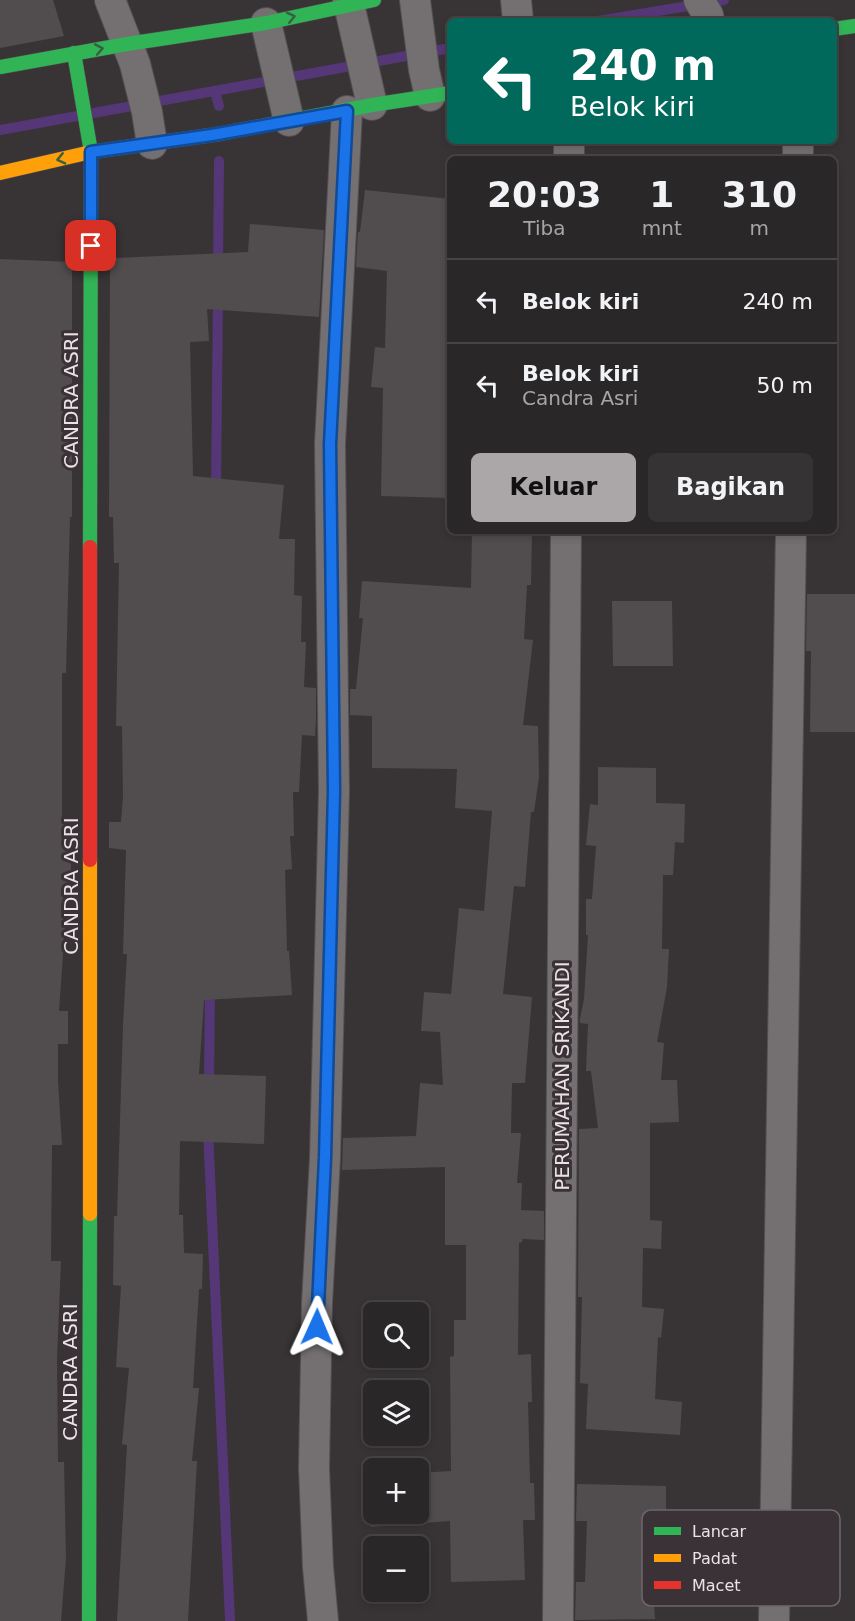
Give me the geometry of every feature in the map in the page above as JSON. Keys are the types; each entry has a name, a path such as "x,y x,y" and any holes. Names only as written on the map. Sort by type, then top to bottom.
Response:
{"street":[{"path":"110,0 131,54 147,112 152,144"},
{"path":"516,0 518,18"},
{"path":"0,173 91,152 152,144 286,113 362,102 435,86 416,4"},
{"path":"0,67 74,53 131,54 268,32 357,6 362,102 330,444 334,791 325,1158 317,1303 314,1467 318,1567 323,1621"},
{"path":"837,29 855,26"},
{"path":"268,32 286,113"},
{"name":"CANDRA ASRI","path":"74,53 91,152 89,1621"},
{"name":"PERUMAHAN SRIKANDI","path":"558,1621 566,534"},
{"path":"776,1510 791,534"},
{"path":"774,1606 774,1621"}],"building":[{"path":"0,0 53,0 64,36 0,48"},
{"path":"365,190 447,199 447,498 381,496 383,388 371,387 375,347 385,348 387,271 356,267 358,232 360,232"},
{"path":"250,224 324,230 319,317 207,309 209,341 190,342 193,476 284,485 279,539 295,539 294,595 302,596 301,642 306,642 304,687 316,688 316,719 315,736 302,735 299,792 293,792 294,836 290,836 292,869 285,870 287,951 289,951 292,995 204,1000 199,1074 266,1076 264,1144 180,1141 179,1215 183,1215 184,1253 203,1254 193,1388 199,1388 192,1461 197,1461 188,1621 117,1621 127,1445 122,1444 129,1368 116,1367 121,1286 113,1285 114,1216 117,1216 127,954 123,954 126,850 109,848 109,822 121,822 123,796 122,726 116,726 119,563 114,563 113,517 109,517 110,263 116,263 116,258 248,252"},
{"path":"0,259 72,262 72,517 70,517 66,673 62,673 62,819 71,819 71,898 67,898 59,1011 68,1011 68,1044 58,1044 62,1145 52,1145 51,1261 61,1261 57,1359 58,1462 64,1462 66,1558 61,1621 0,1621"},
{"path":"472,534 532,534 531,585 527,585 524,639 533,640 523,725 538,726 539,777 534,812 531,812 525,887 514,886 503,994 532,997 525,1083 512,1083 511,1133 521,1133 517,1183 522,1183 521,1210 544,1211 544,1240 522,1239 519,1243 518,1355 531,1354 532,1402 528,1402 530,1483 534,1483 535,1520 523,1520 525,1580 451,1582 450,1521 429,1523 429,1472 451,1471 450,1357 454,1356 454,1320 466,1320 466,1245 445,1245 445,1167 342,1170 343,1138 416,1136 420,1083 443,1085 440,1032 421,1031 424,992 451,994 459,908 484,911 492,811 455,808 457,769 372,768 372,716 350,715 350,689 356,689 363,618 359,618 362,581 471,588"},
{"path":"807,594 855,594 855,732 810,732 811,651 806,651"},
{"path":"612,601 672,601 673,666 613,666"},
{"path":"598,767 656,768 656,803 685,804 684,843 675,842 673,875 663,875 662,949 669,949 667,987 657,1042 664,1043 661,1080 677,1080 679,1122 650,1123 650,1220 662,1221 661,1249 643,1248 642,1307 664,1309 661,1338 658,1337 655,1399 682,1402 680,1435 586,1429 588,1384 580,1383 582,1297 578,1297 579,1129 598,1128 591,1071 586,1071 588,1024 580,1023 580,1019 584,999 588,935 586,935 586,899 592,899 596,846 586,845 590,804 598,805"},
{"path":"577,1484 666,1486 666,1510 642,1510 642,1606 654,1606 655,1619 575,1620 576,1582 585,1582 587,1521 576,1521"},
{"path":"371,1524 410,1524 371,1527"}],"waterway":[{"path":"616,18 724,0"},
{"path":"0,130 447,49"},
{"path":"215,91 219,106"},
{"path":"218,265 219,161"},
{"path":"216,490 218,296"},
{"path":"209,1087 210,986"},
{"path":"208,1130 230,1621"}],"traffic: fast":[{"path":"0,67 127,44 266,23 374,0"},
{"path":"837,29 855,26"},
{"path":"74,53 91,152 90,547"},
{"path":"219,134 447,93"},
{"path":"89,1621 90,1214"}],"traffic: slow":[{"path":"0,173 91,152 219,134"},
{"path":"90,860 90,1214"}],"traffic: jam":[{"path":"90,547 90,860"}],"route":[{"path":"91,246 91,152 212,135 347,111 330,444 334,791 325,1158 317,1327"}]}
